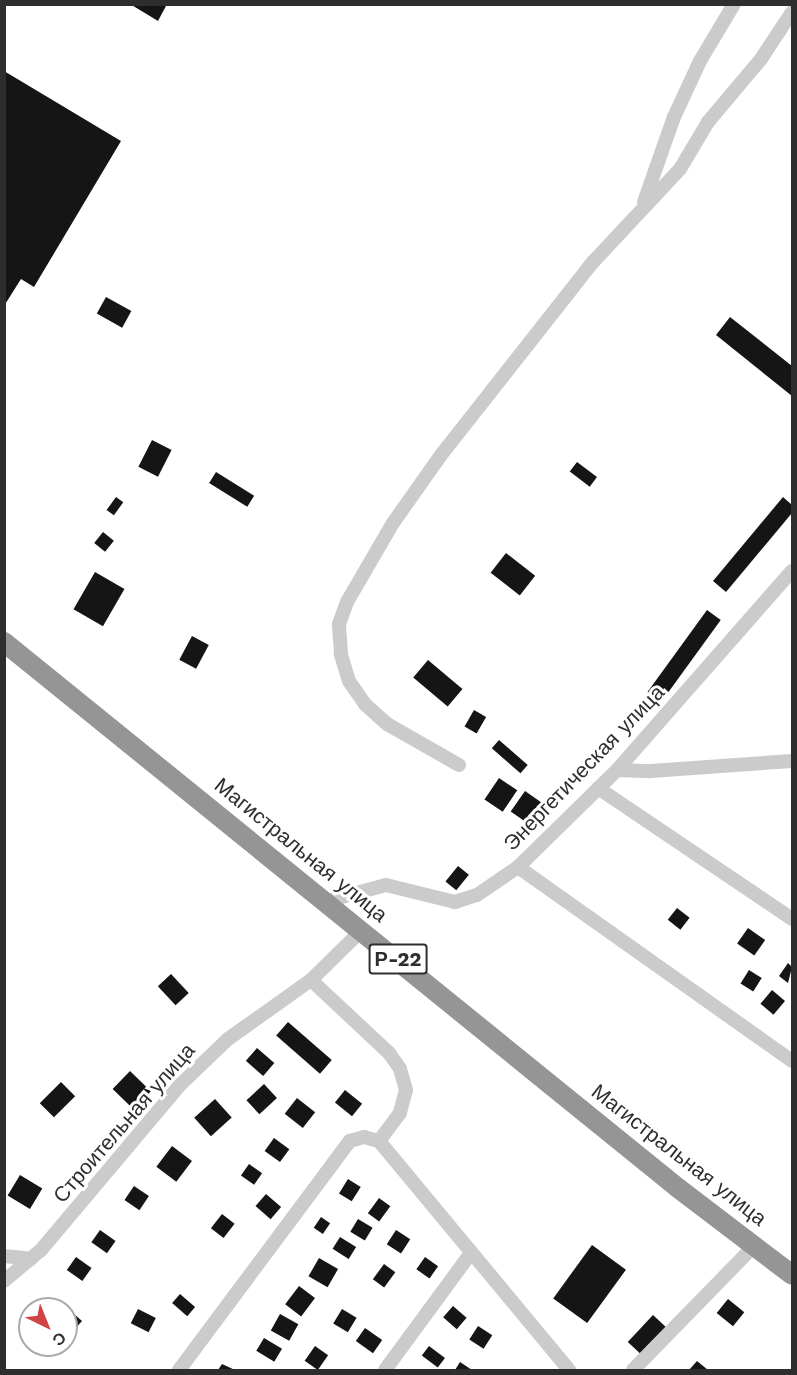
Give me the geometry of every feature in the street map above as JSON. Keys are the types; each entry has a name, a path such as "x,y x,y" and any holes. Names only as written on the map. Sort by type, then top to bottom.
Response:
{"highway":[{"name":"Магистральная улица","path":"4,642 327,901 678,1188 792,1275"}],"street":[{"path":"642,207 674,117 700,61 734,4"},
{"path":"459,765 387,724 365,704 349,681 339,624 358,578 441,455 593,262 680,169 708,122 760,58 792,12"},
{"name":"Энергетическая улица","path":"327,901 386,885 422,897 455,902 477,896 518,867 617,770 792,571"},
{"path":"617,770 792,761"},
{"path":"598,788 792,919"},
{"path":"518,867 792,1061"},
{"name":"Строительная улица","path":"4,1281 31,1259 181,1084 228,1039 311,980 362,930"},
{"path":"311,980 389,1053 400,1069 406,1090 400,1113 379,1141"},
{"path":"179,1371 350,1141 364,1137 379,1141 569,1371"},
{"path":"633,1371 754,1246"},
{"path":"385,1371 471,1253"},
{"path":"4,1256 31,1259"}],"building":[{"path":"130,4 167,4 158,21"},
{"path":"4,71 121,141 34,287 21,279 4,306"},
{"path":"106,297 131,311 122,328 97,314"},
{"path":"730,317 792,366 792,396 716,335"},
{"path":"152,440 172,450 158,477 138,467"},
{"path":"577,462 597,477 590,487 570,472"},
{"path":"216,472 254,496 247,507 209,483"},
{"path":"116,497 123,502 114,515 107,510"},
{"path":"783,497 792,505 792,513 726,592 713,581"},
{"path":"103,532 114,541 105,552 94,543"},
{"path":"506,553 535,576 520,595 491,573"},
{"path":"95,572 124,589 103,626 74,609"},
{"path":"707,610 721,620 660,704 646,694"},
{"path":"192,636 209,645 196,669 179,660"},
{"path":"428,660 462,689 448,707 413,678"},
{"path":"474,710 486,717 477,733 464,726"},
{"path":"499,740 528,765 520,773 492,748"},
{"path":"499,778 517,790 503,812 484,800"},
{"path":"525,791 548,807 534,828 511,811"},
{"path":"458,866 469,875 456,890 445,882"},
{"path":"677,908 690,918 680,930 668,920"},
{"path":"748,928 765,940 754,956 737,944"},
{"path":"788,963 792,967 788,983 779,976"},
{"path":"749,970 762,978 753,992 741,984"},
{"path":"171,974 189,993 176,1005 158,986"},
{"path":"772,990 785,1001 773,1015 760,1004"},
{"path":"288,1022 332,1060 320,1074 276,1036"},
{"path":"257,1048 274,1063 263,1076 246,1061"},
{"path":"130,1071 151,1091 133,1109 113,1089"},
{"path":"61,1082 75,1096 54,1117 40,1103"},
{"path":"264,1084 277,1098 259,1114 246,1100"},
{"path":"345,1090 362,1104 352,1116 335,1102"},
{"path":"297,1098 315,1112 303,1128 285,1114"},
{"path":"215,1099 232,1118 211,1136 194,1118"},
{"path":"274,1138 289,1149 280,1162 265,1151"},
{"path":"172,1146 192,1161 176,1182 156,1167"},
{"path":"249,1164 262,1173 254,1185 241,1175"},
{"path":"20,1175 42,1188 30,1209 8,1196"},
{"path":"348,1179 361,1187 352,1201 339,1193"},
{"path":"134,1186 149,1196 139,1210 124,1200"},
{"path":"266,1194 281,1207 271,1219 256,1206"},
{"path":"379,1198 390,1206 379,1222 368,1213"},
{"path":"222,1214 235,1224 224,1238 211,1228"},
{"path":"321,1217 330,1223 323,1234 314,1228"},
{"path":"358,1219 373,1228 365,1241 350,1232"},
{"path":"100,1230 116,1241 107,1253 91,1242"},
{"path":"396,1230 410,1239 401,1254 387,1244"},
{"path":"340,1237 356,1247 349,1259 333,1249"},
{"path":"592,1245 626,1270 587,1323 553,1298"},
{"path":"76,1257 92,1268 82,1281 67,1270"},
{"path":"425,1257 438,1266 430,1278 416,1269"},
{"path":"319,1258 338,1269 328,1287 308,1276"},
{"path":"384,1264 395,1272 384,1288 373,1279"},
{"path":"299,1286 315,1298 301,1316 285,1304"},
{"path":"180,1294 195,1307 187,1316 172,1303"},
{"path":"728,1299 744,1312 733,1326 717,1313"},
{"path":"453,1306 467,1318 457,1329 443,1317"},
{"path":"138,1309 156,1318 149,1332 131,1323"},
{"path":"342,1309 357,1318 348,1332 333,1324"},
{"path":"280,1314 298,1324 289,1341 271,1331"},
{"path":"653,1315 666,1327 641,1354 628,1342"},
{"path":"478,1326 492,1335 484,1349 469,1339"},
{"path":"365,1328 382,1340 373,1353 356,1341"},
{"path":"264,1338 282,1349 274,1362 256,1351"},
{"path":"315,1346 328,1355 318,1370 305,1361"},
{"path":"429,1346 445,1358 438,1368 422,1356"},
{"path":"697,1361 708,1370 689,1370"},
{"path":"460,1362 472,1370 455,1370"},
{"path":"222,1364 235,1370 218,1370"}]}
